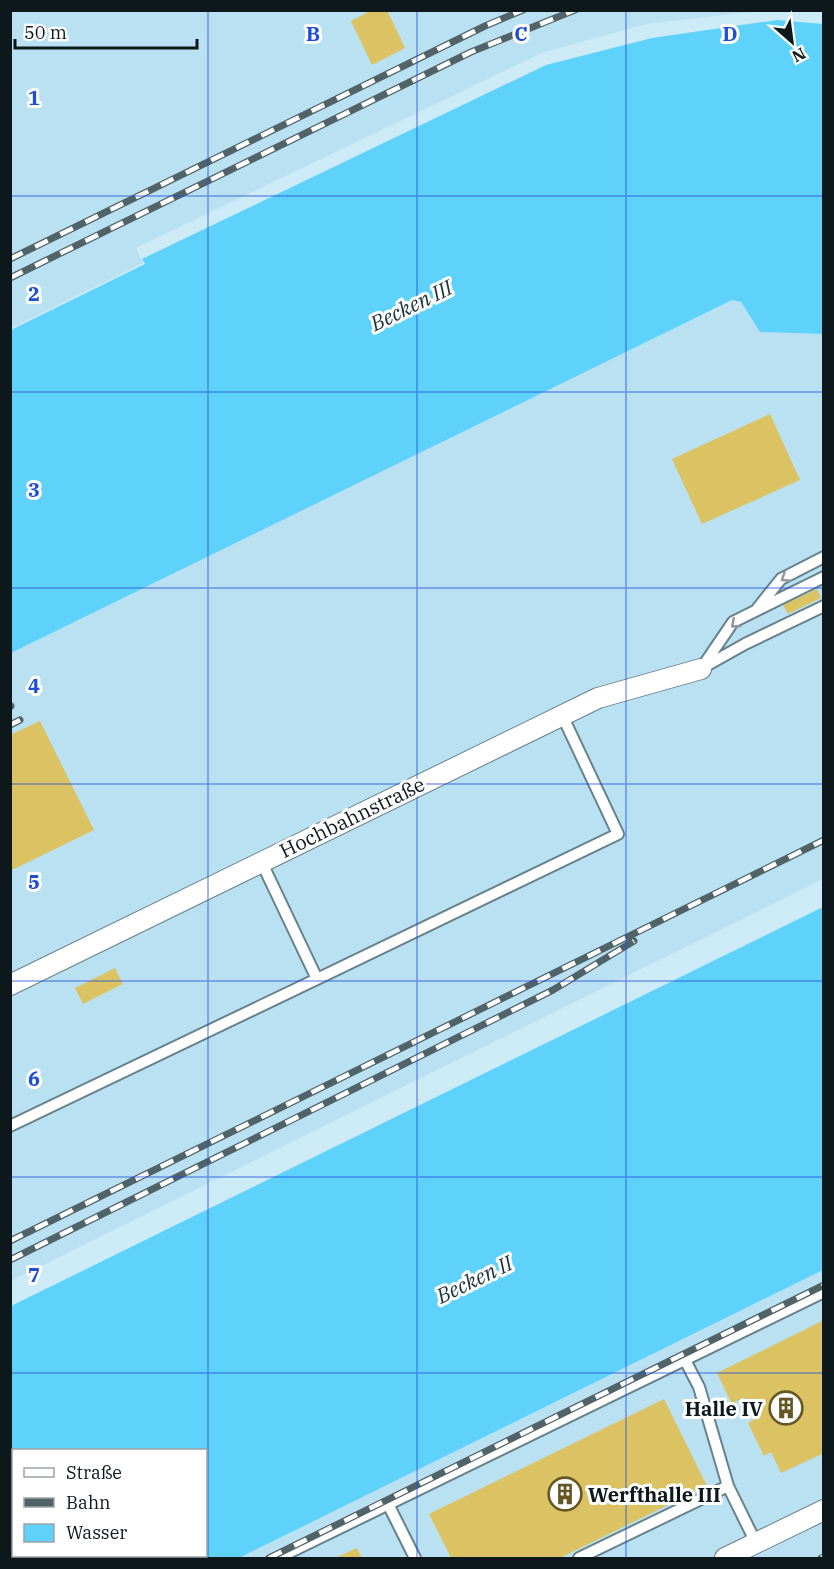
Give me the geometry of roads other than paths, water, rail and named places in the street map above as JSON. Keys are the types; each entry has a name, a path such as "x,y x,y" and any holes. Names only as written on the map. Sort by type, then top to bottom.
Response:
{"street":[{"name":"Hochbahnstraße","path":"10,985 598,698 701,669"},
{"path":"725,1558 824,1510"}],"lane":[{"path":"757,610 781,579 824,557"},
{"path":"701,669 733,622 824,577"},
{"path":"701,669 745,644 824,606"},
{"path":"10,1126 618,834 562,715"},
{"path":"261,861 317,979"},
{"path":"278,1558 824,1292"},
{"path":"685,1360 699,1387 728,1486 756,1543"},
{"path":"579,1558 728,1486"},
{"path":"387,1504 415,1558"}],"water":[{"name":"Becken III","path":"777,20 823,24 823,334 760,332 741,302 732,300 11,653 11,330 145,264 142,259 546,65 652,38"},
{"name":"Becken II","path":"823,907 823,1270 239,1558 11,1558 11,1306"}],"railway":[{"path":"10,259 485,26 523,10"},
{"path":"10,278 471,52 575,10"},
{"path":"10,725 20,720"},
{"path":"10,1241 824,840"},
{"path":"10,1260 553,990 634,941"},
{"path":"269,1558 824,1285"}],"place":[{"name":"Halle IV","path":"786,1408"},
{"name":"Werfthalle III","path":"565,1494"}]}
